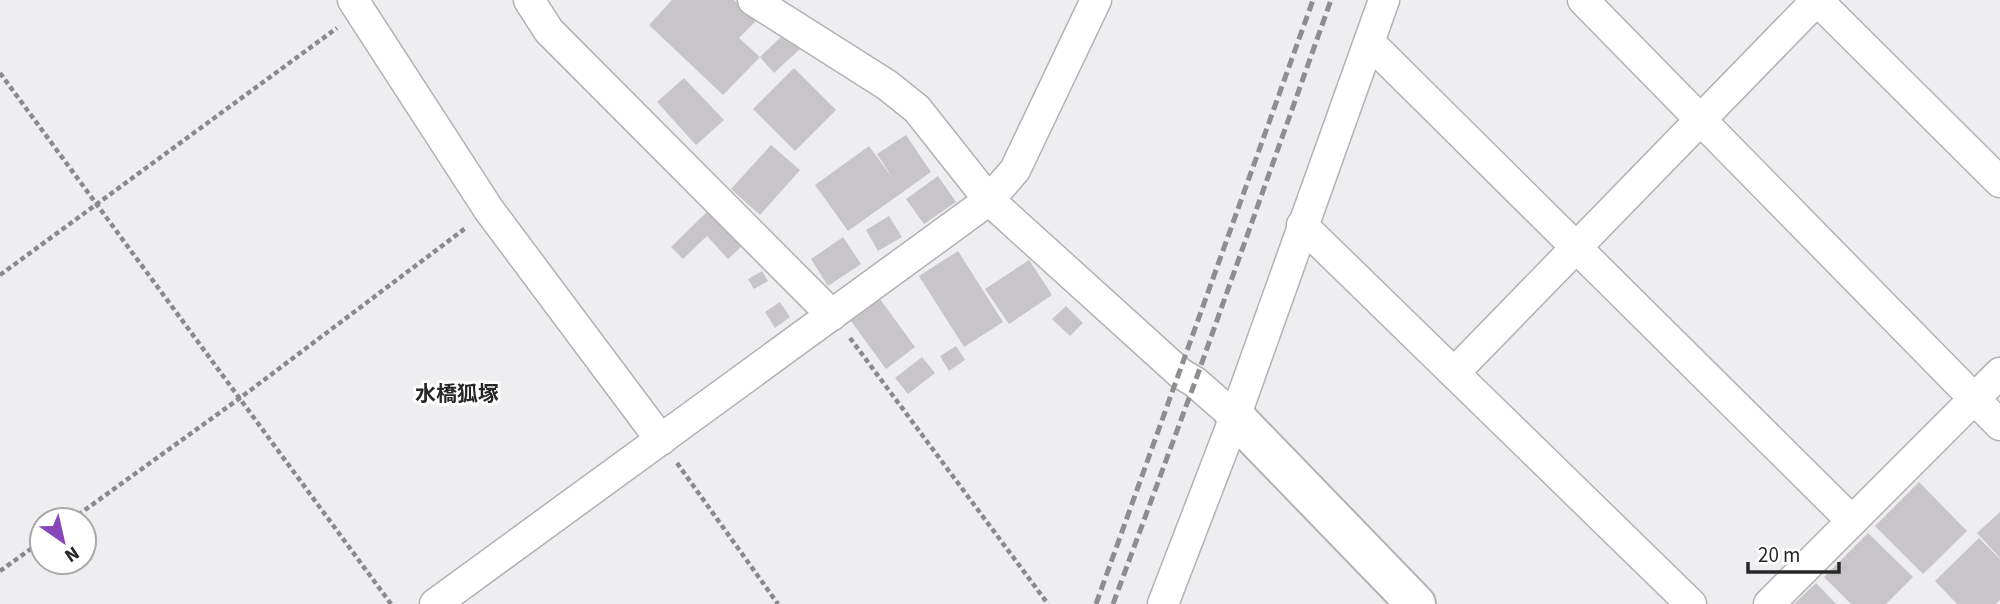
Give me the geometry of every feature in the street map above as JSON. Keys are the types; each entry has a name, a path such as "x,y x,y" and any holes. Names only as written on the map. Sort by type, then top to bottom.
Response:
{"street":[{"path":"529,0 549,31 832,315"},
{"path":"754,0 887,85 918,109 989,200 1180,373 1195,382 1234,417 1416,604"},
{"path":"435,604 989,200 1015,170 1096,0"},
{"path":"1163,604 1234,417 1384,0"},
{"path":"1583,0 2000,425"},
{"path":"1454,373 1817,0 2000,182"},
{"path":"363,4 489,210 661,440"},
{"path":"1370,43 1852,521"},
{"path":"1302,225 1691,604"},
{"path":"1769,604 2000,373"}],"path":[{"path":"0,275 363,4"},
{"path":"0,73 391,604"},
{"path":"90,506 240,398 489,210"},
{"path":"832,315 1048,604"},
{"path":"661,440 778,604"},
{"path":"0,571 28,551"}],"building":[{"path":"672,0 734,0 756,21 739,38 760,57 723,95 649,25"},
{"path":"785,33 800,49 774,73 760,57"},
{"path":"794,68 836,110 795,151 753,109"},
{"path":"684,78 724,120 696,145 657,102"},
{"path":"906,135 931,172 848,231 815,185 869,146 893,179 877,154"},
{"path":"771,145 800,170 760,215 731,189"},
{"path":"938,176 956,202 924,224 906,199"},
{"path":"708,211 742,246 728,259 707,236 683,259 671,247"},
{"path":"889,216 902,237 878,251 866,230"},
{"path":"843,237 861,264 828,286 811,259"},
{"path":"958,251 1003,322 964,347 919,276"},
{"path":"1029,260 1052,295 1009,324 985,289"},
{"path":"762,271 768,281 754,289 748,279"},
{"path":"880,299 915,347 886,369 851,321"},
{"path":"780,302 790,317 775,328 765,312"},
{"path":"1066,306 1083,323 1070,336 1052,319"},
{"path":"956,346 965,360 949,371 940,356"},
{"path":"922,357 935,373 908,394 895,378"},
{"path":"1919,482 1967,531 1923,574 1875,526"},
{"path":"2000,512 2000,558 1977,533"},
{"path":"1868,533 1913,577 1886,604 1851,604 1824,577"},
{"path":"1979,538 2000,559 2000,600 1996,604 1957,604 1935,581"},
{"path":"1816,583 1836,604 1794,604"}],"railway":[{"path":"1096,604 1313,0"},
{"path":"1113,604 1331,0"}],"district":[{"name":"水橋狐塚","path":"457,394"}]}
